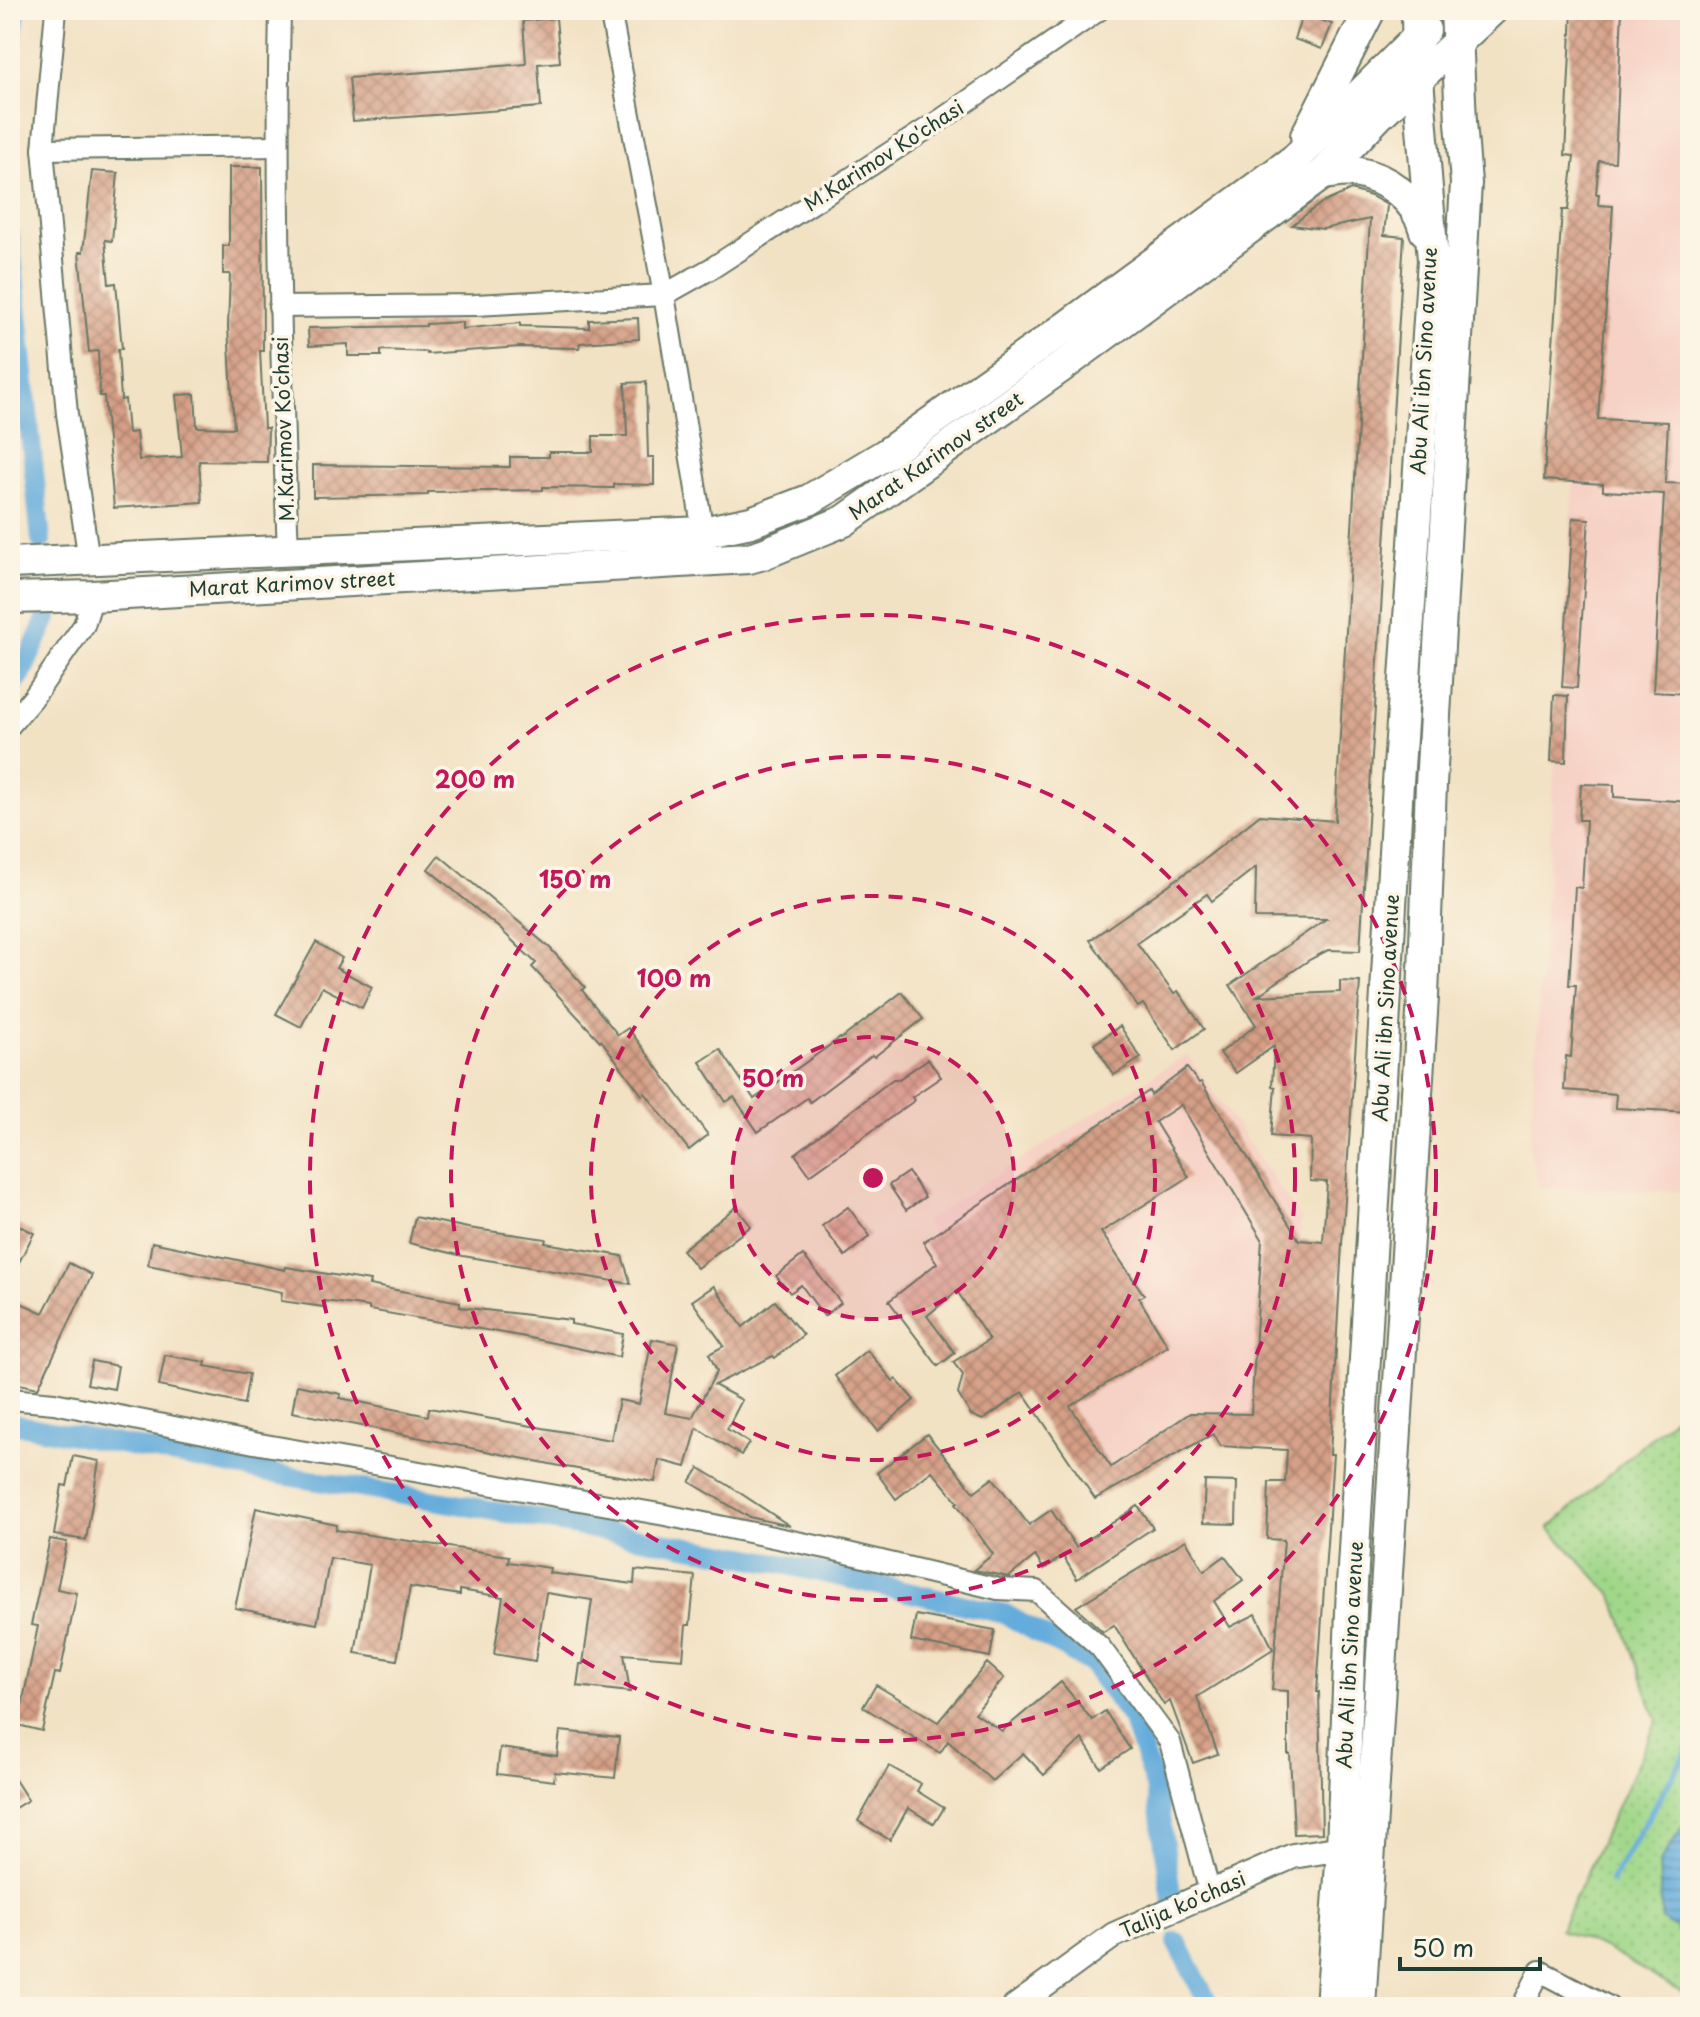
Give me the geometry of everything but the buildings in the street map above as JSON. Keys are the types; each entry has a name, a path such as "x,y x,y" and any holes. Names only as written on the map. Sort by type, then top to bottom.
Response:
{"main road":[{"path":"1295,159 1370,10"},
{"name":"Marat Karimov street","path":"10,563 703,532 751,522 809,500 886,454 1295,159 1418,23 1449,10"},
{"name":"Abu Ali ibn Sino avenue","path":"1331,2007 1356,1849 1422,1011 1431,784 1466,183 1456,10"},
{"name":"Marat Karimov street","path":"10,598 93,596 754,558 844,521 1060,368 1323,174 1379,115 1492,10"},
{"name":"Abu Ali ibn Sino avenue","path":"1360,2007 1352,1585 1399,768 1433,260 1418,79 1418,23"},
{"path":"1323,174 1353,171 1390,185 1410,201 1423,222 1433,260"}],"street":[{"path":"56,10 43,149 67,414 89,560"},
{"name":"M.Karimov Ko'chasi","path":"280,10 277,146 279,307 288,552"},
{"path":"610,10 664,295 703,532"},
{"name":"M.Karimov Ko'chasi","path":"279,307 475,305 664,295 712,268 942,119 1099,10"},
{"path":"43,149 277,146"},
{"path":"10,725 33,698 84,625 93,596"},
{"path":"10,1399 54,1403 254,1443 665,1515 831,1549 998,1589 1037,1591 1100,1647 1170,1742 1210,1893"},
{"name":"Talija ko'chasi","path":"1015,2007 1114,1935 1293,1856 1356,1849"},
{"path":"1522,2007 1540,1971 1609,2007"}],"shaded area":[{"path":"1579,10 1690,10 1690,1192 1540,1188 1529,1148 1574,475 1551,472"},
{"path":"1187,1054 1301,1219 1289,1433 1188,1427 1096,1482 924,1221"}],"green space":[{"path":"1690,1403 1690,1997 1604,1948 1560,1930 1657,1721 1613,1596 1549,1528"}],"water":[{"path":"1690,1815 1690,1937 1662,1920 1659,1864"}],"waterway":[{"path":"10,55 16,10"},
{"path":"10,237 41,540"},
{"path":"10,688 21,675 50,611"},
{"path":"10,1423 269,1473 788,1565 1005,1614 1092,1664 1132,1719 1156,1789 1172,1900"},
{"path":"1611,1881 1690,1746"},
{"path":"1177,1942 1210,2007"}]}
